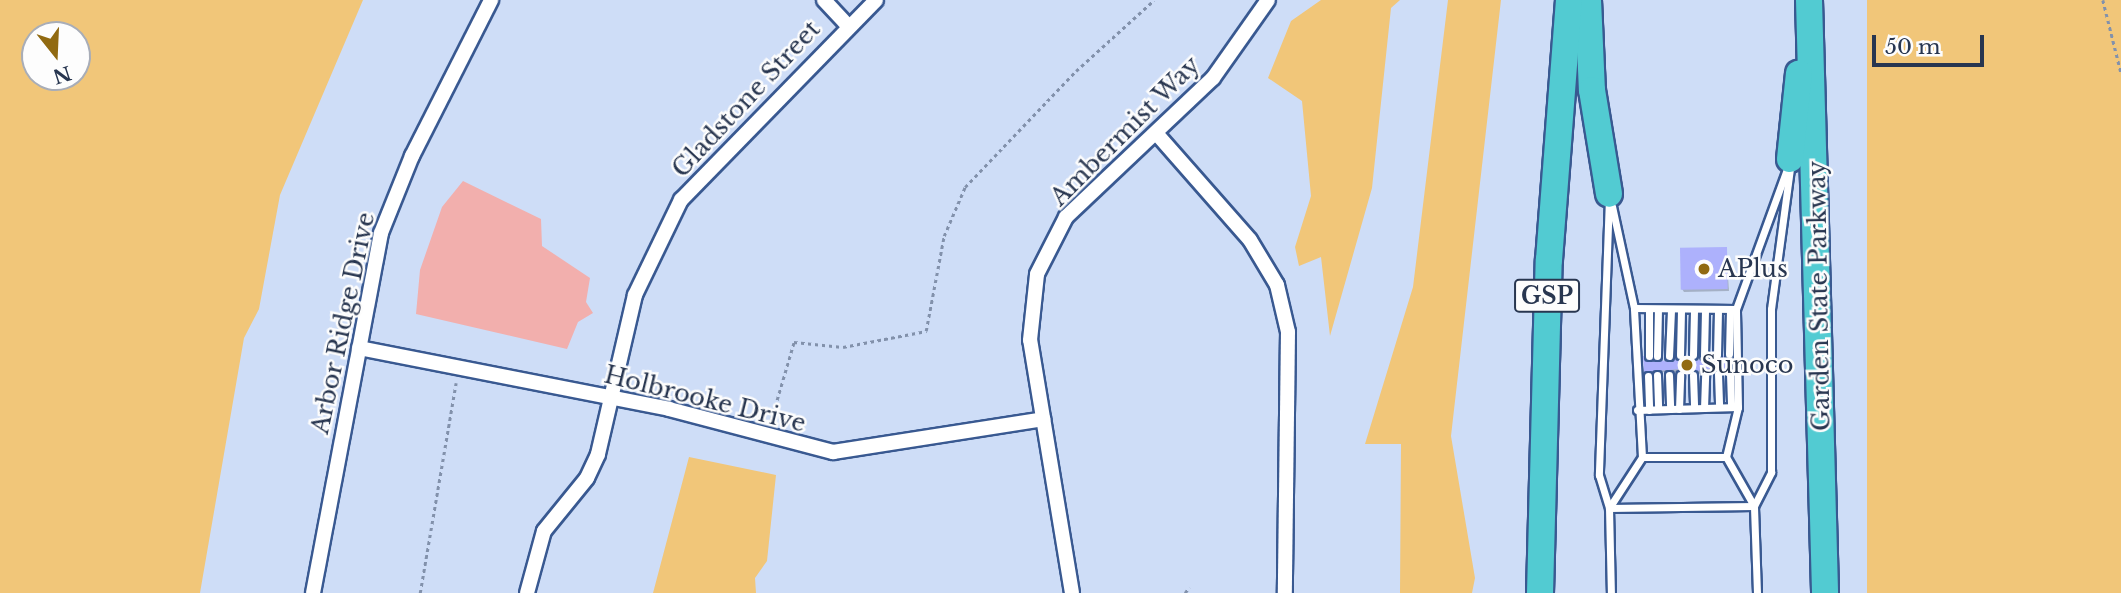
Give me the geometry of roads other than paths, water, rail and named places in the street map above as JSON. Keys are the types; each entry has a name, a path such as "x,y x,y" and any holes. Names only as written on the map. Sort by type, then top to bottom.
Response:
{"highway":[{"name":"GSP","path":"1540,593 1548,273 1569,0"},
{"path":"1588,0 1590,76 1609,194"},
{"path":"1790,159 1809,6"},
{"name":"Garden State Parkway","path":"1809,6 1825,593"}],"street":[{"name":"Arbor Ridge Drive","path":"313,593 359,348 390,210 491,0"},
{"path":"824,0 847,25"},
{"name":"Gladstone Street","path":"610,398 635,295 681,200 847,25 876,0"},
{"name":"Ambermist Way","path":"1072,593 1030,340 1037,274 1066,217 1213,78 1268,0"},
{"path":"1156,133 1250,240 1277,285 1288,332 1285,593"},
{"name":"Holbrooke Drive","path":"359,348 610,398 810,449 863,452 1042,419"},
{"path":"527,593 544,531 587,478 598,454 610,398"}],"lane":[{"path":"1729,354 1733,310 1790,159"},
{"path":"1754,506 1771,472 1771,309 1790,159"},
{"path":"1609,194 1634,308 1637,410 1642,457 1609,508"},
{"path":"1609,194 1599,475 1609,508 1611,593"},
{"path":"1634,308 1733,310"},
{"path":"1649,310 1653,356 1658,310"},
{"path":"1669,355 1671,310"},
{"path":"1680,355 1681,310"},
{"path":"1693,310 1693,355"},
{"path":"1704,355 1706,310"},
{"path":"1717,355 1718,310"},
{"path":"1733,310 1734,407 1726,457 1754,506 1757,593"},
{"path":"1704,408 1705,374"},
{"path":"1718,374 1719,407"},
{"path":"1730,374 1734,407"},
{"path":"1649,410 1653,375 1658,409"},
{"path":"1670,375 1670,409"},
{"path":"1679,409 1680,375"},
{"path":"1693,375 1694,408"},
{"path":"1637,410 1734,407"},
{"path":"1642,457 1726,457"},
{"path":"1609,508 1754,506"}],"place":[{"name":"APlus","path":"1704,269"},
{"name":"Sunoco","path":"1687,365"}]}
